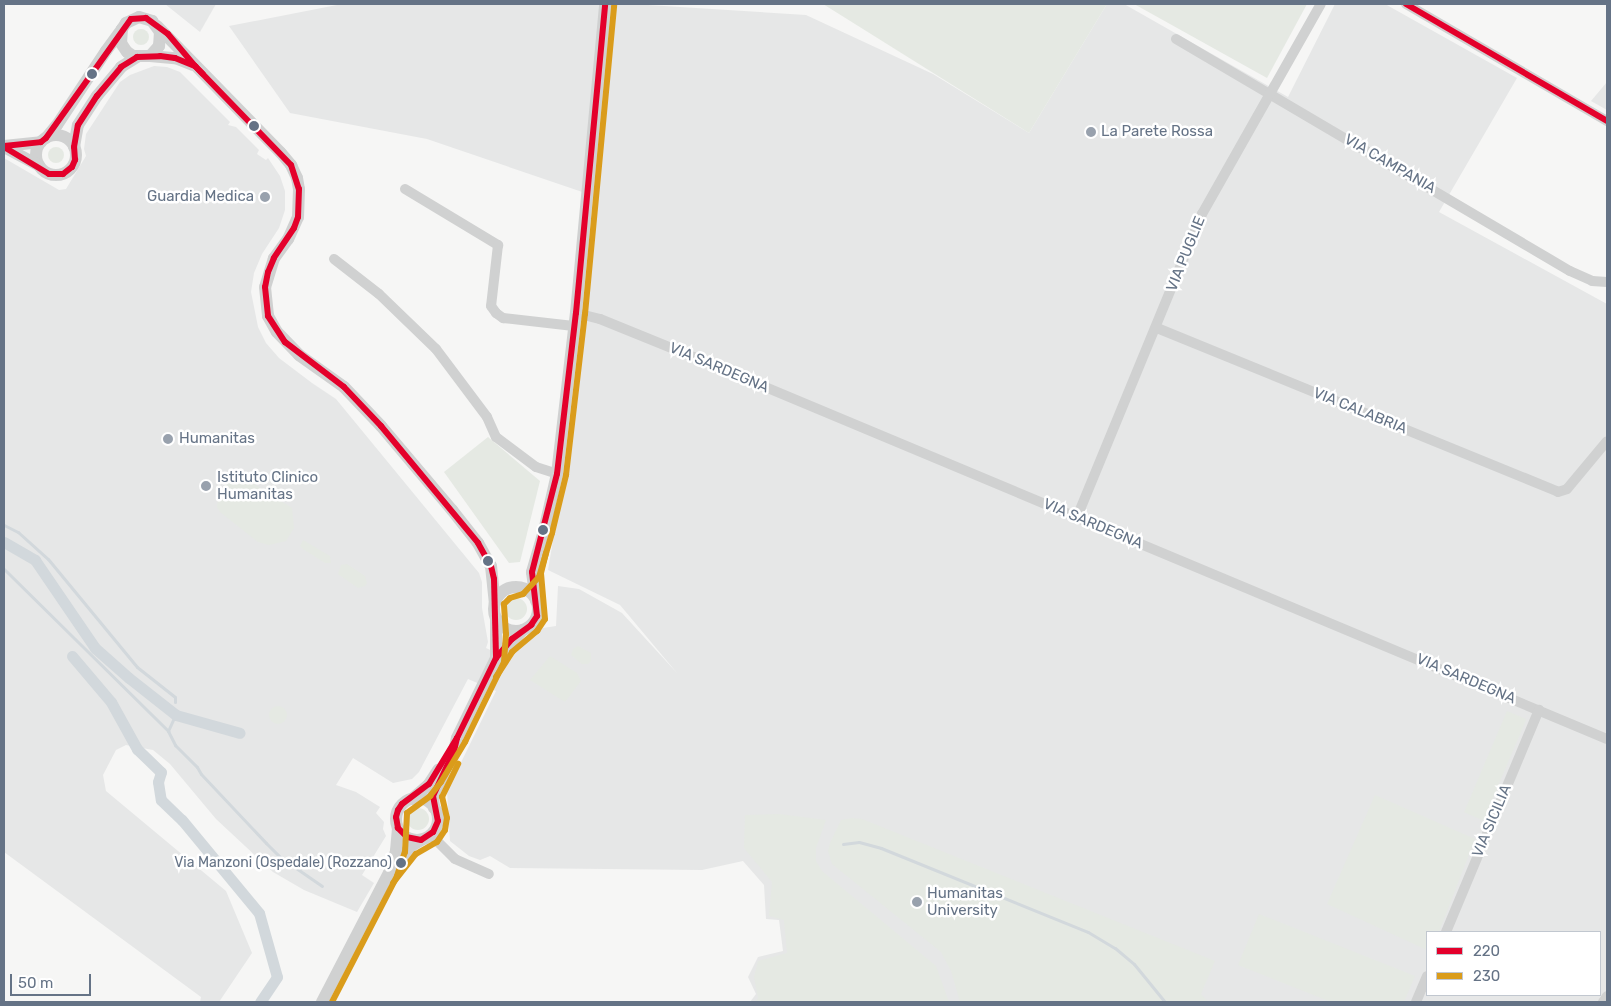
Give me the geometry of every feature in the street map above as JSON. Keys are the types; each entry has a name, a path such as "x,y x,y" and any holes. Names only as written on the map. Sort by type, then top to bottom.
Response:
{"street":[{"path":"322,1002 389,873 396,851 398,828 396,817 398,810 402,804 412,799 434,777 457,738 496,658 523,630 531,625 537,616 532,572 544,531 556,474 575,320 605,4"},
{"name":"VIA PUGLIE","path":"1077,517 1157,328 1202,214 1321,4"},
{"path":"1406,4 1607,121"},
{"path":"39,166 36,155 43,140 57,125 122,29 131,19 146,18 168,34 194,66 282,153 291,165 297,178 299,189 298,217 288,239 274,258 265,287 268,316 284,342 344,387 381,426 458,516 478,543 491,566 514,588 526,590 536,601"},
{"path":"4,146 39,166 49,174 63,174 74,164 74,147 78,125 97,96 120,67 143,57 159,46 160,32 158,26"},
{"path":"122,29 120,40 122,46 130,55 174,58 194,66"},
{"name":"VIA CAMPANIA","path":"1176,39 1570,271 1592,281 1607,282"},
{"path":"4,146 61,136 68,139 74,147"},
{"name":"VIA SARDEGNA","path":"406,189 498,245 491,306 496,314 503,318 600,319 1607,739"},
{"path":"334,259 379,294 436,349 487,417 496,437 536,467 556,474"},
{"name":"VIA CALABRIA","path":"1157,328 1549,488 1563,492 1600,450"},
{"path":"1607,441 1600,450 1607,458"},
{"path":"491,566 496,618 496,658"},
{"path":"495,603 503,592 514,588 532,572"},
{"path":"496,618 508,629 523,630"},
{"name":"VIA SICILIA","path":"1446,931 1539,710"},
{"path":"389,873 410,847 426,837 438,821 433,796 454,752 457,738"},
{"path":"412,799 424,800 434,808"},
{"path":"398,828 407,838 426,837 455,860 490,874"},
{"path":"1416,1002 1426,978"},
{"path":"1603,1002 1607,996"}],"shaded area":[{"path":"165,4 216,4 200,32"},
{"path":"342,4 632,4 806,15 933,74 1029,133 1107,4 1124,4 1288,97 1335,4 1385,4 1517,78 1439,212 1607,304 1607,1002 750,1002 756,994 748,977 758,957 783,951 779,920 766,919 764,885 743,861 702,870 510,868 490,856 480,860 469,856 450,841 447,791 496,691 468,679 419,772 412,779 393,783 353,758 336,785 356,792 380,807 376,813 384,822 383,829 386,836 362,875 374,883 357,912 304,890 273,872 216,819 170,764 153,750 126,745 116,750 103,775 106,791 226,891 252,953 219,1002 200,1002 201,997 4,852 4,158 59,190 66,189 86,156 84,149 86,134 120,82 130,75 154,66 167,67 180,72 230,122 228,125 236,127 259,150 257,154 266,160 268,158 280,176 285,191 285,210 279,228 262,254 254,273 251,292 258,327 266,343 279,358 336,399 479,573 482,582 482,608 488,642 486,648 511,660 520,643 535,637 543,628 556,626 558,586 579,589 622,613 677,673 620,605 548,570 579,386 597,197 427,139 290,113 229,26"},
{"path":"823,4 1107,4 1029,133"},
{"path":"1134,4 1307,4 1267,78"},
{"path":"141,29 147,31 149,37 147,43 141,45 135,43 133,37 135,31"},
{"path":"1607,82 1607,110 1591,101"},
{"path":"56,147 62,149 64,155 62,161 56,163 50,161 48,155 50,149"},
{"path":"488,437 540,481 520,562 509,563 444,472"},
{"path":"244,480 251,482 292,508 294,528 286,541 269,545 258,542 220,512 217,507 218,499 226,482"},
{"path":"303,540 330,556 331,563 325,563 303,549 300,546"},
{"path":"347,564 365,576 367,583 365,586 358,588 338,574 341,565"},
{"path":"516,598 524,601 527,609 524,617 516,620 508,617 505,609 508,601"},
{"path":"578,646 591,653 591,661 588,664 582,664 571,655 573,649"},
{"path":"550,656 577,673 581,681 565,702 530,680"},
{"path":"278,706 284,709 287,715 284,721 278,724 272,721 269,715 272,709"},
{"path":"1507,711 1526,719 1483,820 1464,812"},
{"path":"1375,795 1475,839 1439,931 1426,931 1426,950 1327,904"},
{"path":"418,808 426,811 429,819 426,827 418,830 410,827 407,819 410,811"},
{"path":"779,814 826,820 816,848 816,861 822,871 936,966 949,1002 755,1002 758,998 754,977 758,961 787,953 784,920 769,916 772,882 744,848 745,815"},
{"path":"862,819 1215,961 1201,994 1208,1002 960,1002 951,971 941,952 832,864 828,851 830,843 841,820"},
{"path":"1259,914 1415,976 1404,1002 1331,1002 1238,965"}],"waterway":[{"path":"4,525 18,532 48,559 137,667 175,697 175,702"},
{"path":"4,542 35,560 95,648 129,678 176,715 240,733"},
{"path":"4,569 168,731 175,745 280,857 322,886"},
{"path":"72,656 111,702 137,749 161,772 158,782 161,800 182,820 259,913 277,977 260,1002"},
{"path":"168,731 173,720"},
{"path":"843,844 859,842 881,848 1088,932 1115,948 1134,964 1165,1002"}],"transit line":[{"name":"220","path":"457,738 496,658 512,639 531,625 537,616 532,572 557,474 576,313 605,4"},
{"name":"220","path":"1406,4 1607,121"},
{"name":"230","path":"332,1002 397,876 405,852 407,813 430,796 441,782 465,742 504,662 506,634 504,604 510,598 523,594 539,577 552,533 566,475 585,314 614,5"},
{"name":"220","path":"4,146 41,142 46,138 131,19 146,18 168,34 195,66 291,165 299,189 298,217 294,228 274,258 268,272 265,287 268,316 285,342 344,387 381,426 478,543 491,566 494,579 496,658"},
{"name":"220","path":"4,147 49,174 63,174 72,167 75,160 74,147 78,125 97,96 121,67 137,57 160,56 175,58 195,66 203,74"},
{"name":"230","path":"496,677 512,652 537,631 545,619 541,573 546,553"},
{"name":"220","path":"457,738 454,751 433,796 438,821 433,832 421,840 407,837 398,828 396,817 398,810 402,804 429,784 457,738"},
{"name":"230","path":"393,883 416,854 437,842 445,830 447,818 442,797 458,764"}],"place":[{"name":"La Parete Rossa","path":"1091,132"},
{"name":"Guardia Medica","path":"265,197"},
{"name":"Humanitas","path":"168,439"},
{"name":"Istituto Clinico Humanitas","path":"206,486"},
{"name":"Via Manzoni (Ospedale) (Rozzano)","path":"401,863"},
{"name":"Humanitas University","path":"917,902"}]}
